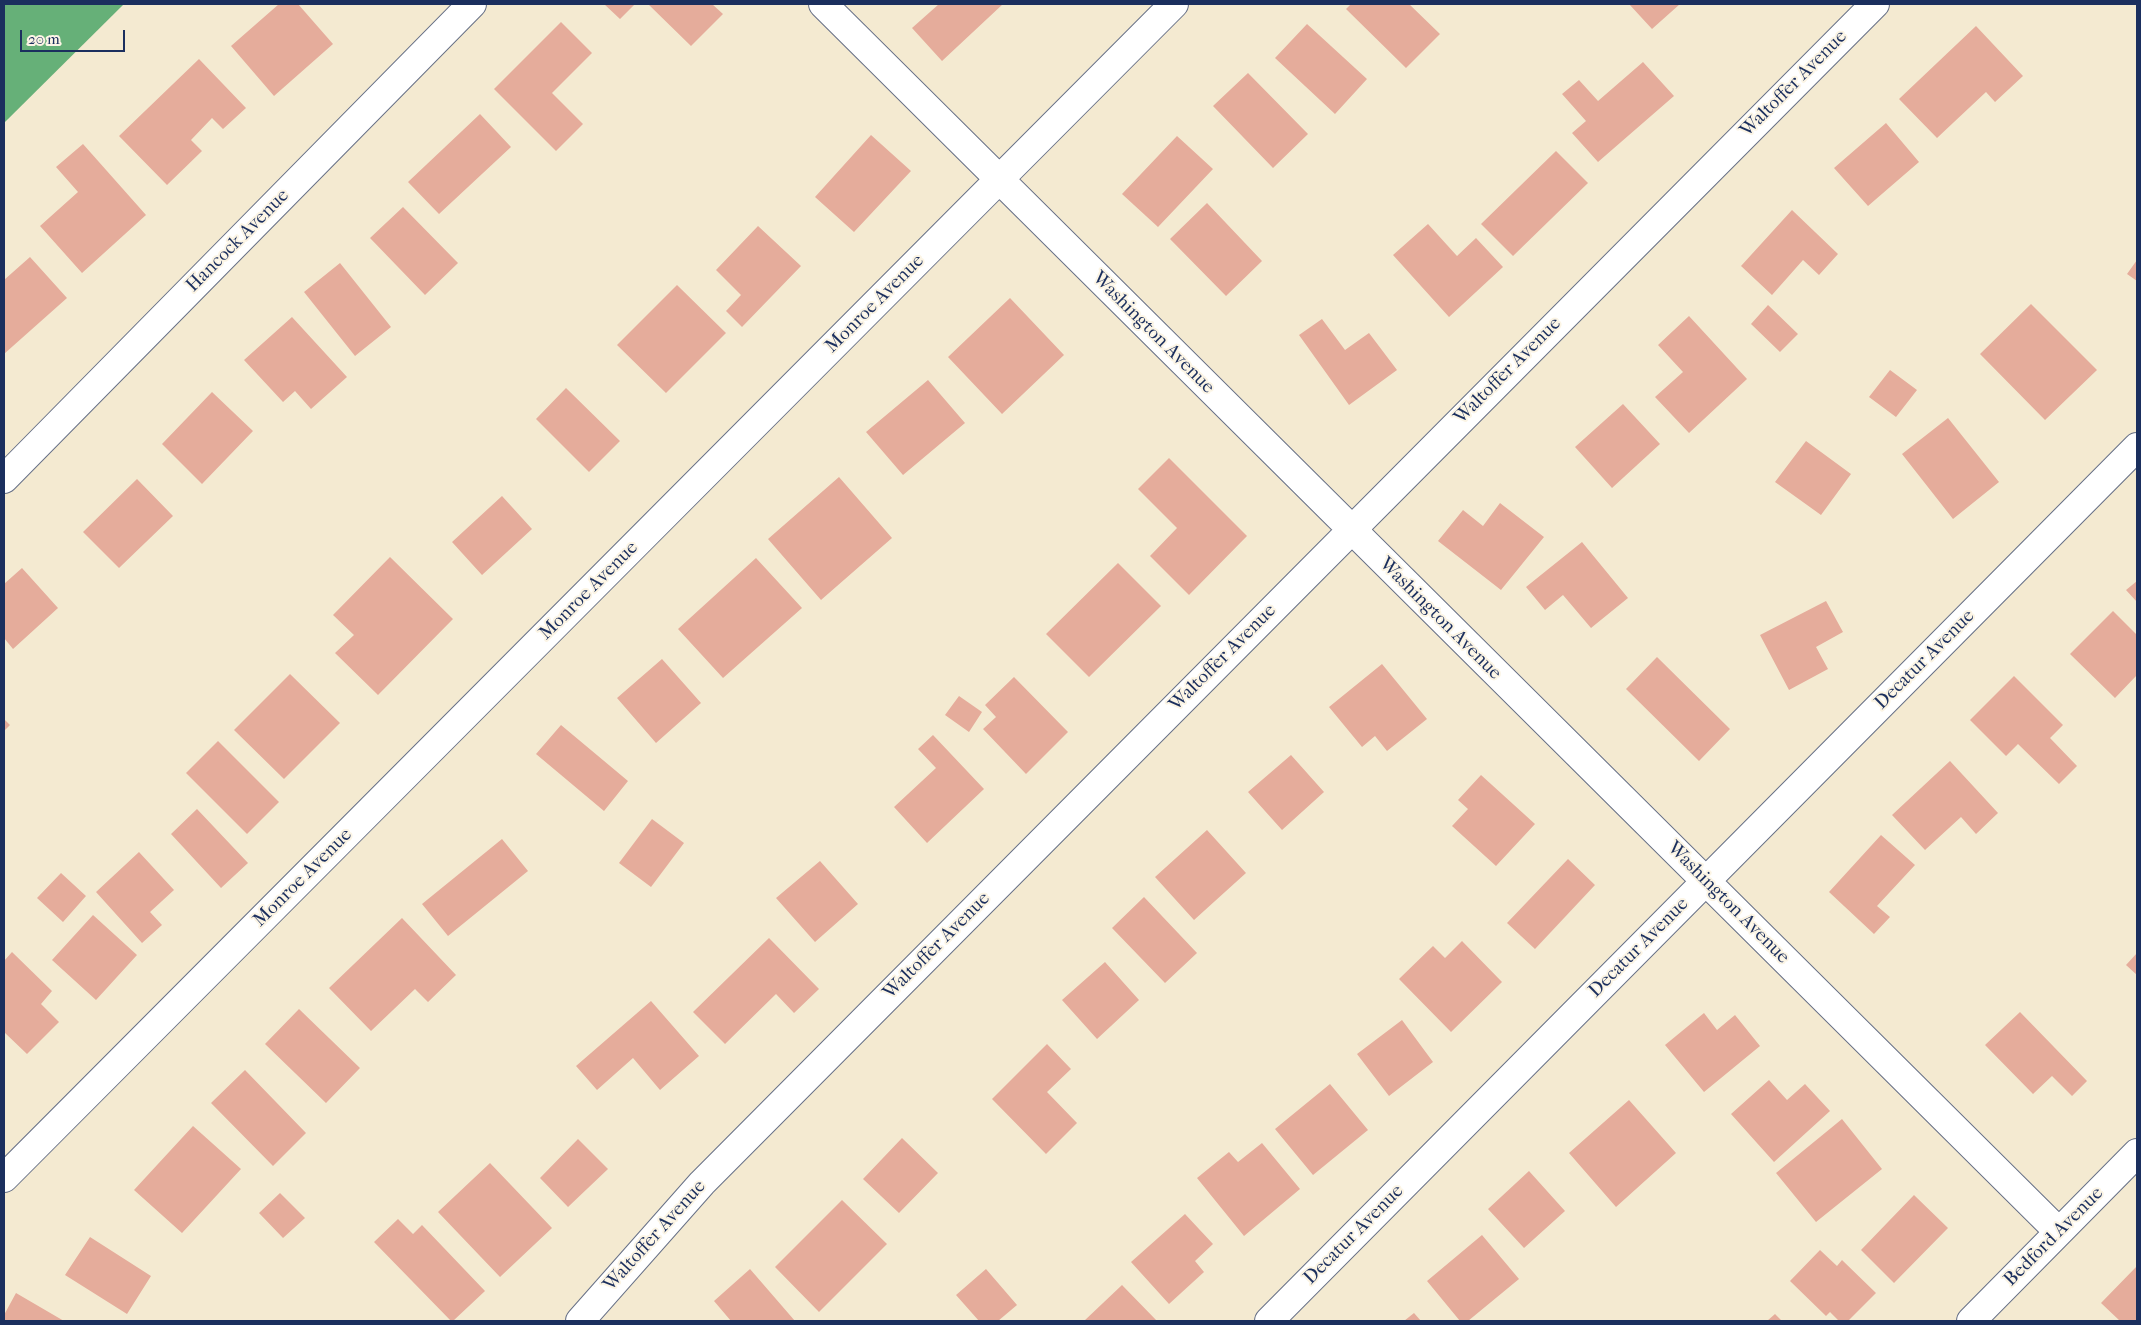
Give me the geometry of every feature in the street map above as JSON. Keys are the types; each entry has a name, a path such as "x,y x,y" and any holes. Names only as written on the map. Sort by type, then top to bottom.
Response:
{"street":[{"name":"Hancock Avenue","path":"4,479 472,4"},
{"name":"Washington Avenue","path":"823,4 1350,530 2059,1232"},
{"name":"Monroe Avenue","path":"4,1178 1174,4"},
{"name":"Waltoffer Avenue","path":"580,1321 702,1183 1875,4"},
{"name":"Decatur Avenue","path":"1269,1321 2137,447"},
{"name":"Bedford Avenue","path":"1971,1321 2137,1154"}],"green space":[{"path":"4,4 124,4 4,123"}],"building":[{"path":"279,4 298,4 333,44 274,96 231,46"},
{"path":"604,4 635,4 620,19"},
{"path":"648,4 712,4 723,14 691,46"},
{"path":"939,4 1003,4 942,61 912,28"},
{"path":"1351,4 1409,4 1440,34 1406,68 1346,9"},
{"path":"1629,4 1680,4 1652,29"},
{"path":"561,22 592,53 552,93 583,124 556,151 494,89"},
{"path":"1307,24 1367,79 1335,114 1275,58"},
{"path":"1976,26 2023,76 1995,102 1986,92 1937,138 1899,99"},
{"path":"199,59 246,108 223,129 212,118 191,140 202,151 167,185 119,136"},
{"path":"1643,62 1674,96 1598,162 1572,133 1586,121 1562,94 1579,80 1598,101"},
{"path":"1248,73 1308,134 1273,168 1213,106"},
{"path":"480,114 511,147 439,214 408,182"},
{"path":"1886,123 1919,162 1868,206 1834,168"},
{"path":"871,135 911,171 854,232 815,197"},
{"path":"1177,136 1213,169 1158,227 1122,194"},
{"path":"83,144 146,215 82,273 40,226 78,192 56,167"},
{"path":"1556,151 1588,183 1513,256 1481,224"},
{"path":"1207,203 1262,261 1226,296 1170,239"},
{"path":"403,207 458,263 425,295 370,238"},
{"path":"1792,210 1838,254 1819,275 1803,260 1772,295 1741,266"},
{"path":"1428,224 1457,256 1476,238 1503,267 1449,317 1393,255"},
{"path":"758,226 801,266 742,327 726,311 741,295 716,270"},
{"path":"30,257 67,298 4,354 4,280"},
{"path":"2137,260 2137,281 2127,274"},
{"path":"340,263 391,327 355,356 304,292"},
{"path":"677,285 726,333 666,393 617,345"},
{"path":"1010,298 1064,355 1002,414 948,357"},
{"path":"2031,304 2097,370 2045,420 1980,354"},
{"path":"1768,305 1798,334 1780,352 1751,324"},
{"path":"1689,316 1747,379 1689,433 1655,397 1683,372 1658,345"},
{"path":"292,317 347,377 311,409 295,391 283,402 244,360"},
{"path":"1322,319 1345,350 1369,333 1397,370 1349,405 1299,335"},
{"path":"1890,370 1917,390 1896,417 1869,397"},
{"path":"928,380 965,423 903,475 866,432"},
{"path":"566,388 620,441 589,472 536,419"},
{"path":"212,392 253,431 202,484 162,444"},
{"path":"1623,404 1660,444 1612,488 1575,447"},
{"path":"1948,418 1999,482 1953,519 1902,454"},
{"path":"1806,441 1851,474 1821,515 1775,482"},
{"path":"1169,458 1247,536 1189,595 1150,556 1177,528 1138,489"},
{"path":"839,477 892,538 821,600 768,539"},
{"path":"137,479 173,516 119,568 83,532"},
{"path":"502,496 532,529 482,575 452,542"},
{"path":"1500,503 1544,537 1501,590 1438,541 1463,510 1483,526"},
{"path":"1582,542 1628,598 1591,628 1563,595 1545,610 1526,587"},
{"path":"390,557 453,619 378,695 335,653 354,635 333,615"},
{"path":"756,558 802,608 723,678 678,629"},
{"path":"1118,563 1161,606 1089,677 1046,634"},
{"path":"22,568 58,608 13,649 4,638 4,584"},
{"path":"2137,581 2137,602 2126,590"},
{"path":"1826,601 1843,632 1816,647 1828,669 1789,690 1760,635"},
{"path":"2113,611 2137,635 2137,675 2115,698 2070,654"},
{"path":"1657,657 1730,729 1699,761 1626,689"},
{"path":"662,659 701,703 656,743 617,698"},
{"path":"1382,664 1427,719 1387,751 1375,736 1362,747 1329,707"},
{"path":"290,674 340,723 284,779 234,730"},
{"path":"2014,676 2063,725 2050,738 2077,766 2059,784 2018,744 2006,756 1970,720"},
{"path":"1014,677 1068,732 1026,774 983,729 996,717 985,705"},
{"path":"959,696 982,712 969,732 945,715"},
{"path":"4,719 10,725 4,731"},
{"path":"561,725 628,781 604,811 536,754"},
{"path":"933,735 984,789 927,843 894,807 936,768 918,749"},
{"path":"218,741 279,802 247,834 186,773"},
{"path":"1291,755 1324,792 1282,830 1248,792"},
{"path":"1950,761 1998,813 1976,834 1961,817 1925,850 1892,815"},
{"path":"1481,775 1535,824 1496,866 1452,826 1468,809 1458,800"},
{"path":"197,809 248,863 221,888 171,834"},
{"path":"652,819 684,843 651,887 619,863"},
{"path":"1207,830 1246,873 1194,920 1155,877"},
{"path":"1881,835 1915,865 1877,906 1890,917 1874,934 1829,892"},
{"path":"502,839 528,871 448,936 422,904"},
{"path":"139,852 174,890 150,912 162,925 142,943 96,892"},
{"path":"1568,859 1595,885 1535,949 1507,923"},
{"path":"820,861 858,904 815,942 776,898"},
{"path":"61,873 86,896 63,922 37,898"},
{"path":"1144,897 1197,953 1165,983 1112,928"},
{"path":"93,915 137,955 96,1000 52,960"},
{"path":"402,918 456,975 428,1002 415,989 371,1031 329,988"},
{"path":"769,938 819,989 794,1013 776,994 725,1044 693,1012"},
{"path":"1462,941 1502,982 1451,1032 1399,979 1433,946 1445,958"},
{"path":"12,952 52,991 41,1004 59,1022 27,1054 4,1032 4,961"},
{"path":"2137,953 2137,975 2126,965"},
{"path":"1105,962 1139,1000 1097,1039 1062,1000"},
{"path":"651,1001 699,1056 660,1090 633,1058 597,1090 576,1066"},
{"path":"299,1009 360,1068 326,1103 265,1044"},
{"path":"2020,1012 2087,1081 2072,1096 2052,1076 2033,1094 1985,1045"},
{"path":"1704,1013 1717,1030 1735,1015 1760,1046 1704,1092 1665,1045"},
{"path":"1402,1020 1433,1062 1389,1096 1357,1054"},
{"path":"1047,1044 1071,1069 1047,1092 1077,1123 1046,1154 992,1099"},
{"path":"245,1070 306,1133 273,1166 211,1103"},
{"path":"1769,1080 1787,1100 1805,1084 1830,1111 1774,1162 1731,1114"},
{"path":"1330,1084 1368,1130 1313,1175 1275,1129"},
{"path":"1629,1100 1676,1153 1616,1207 1569,1153"},
{"path":"1842,1119 1882,1169 1816,1222 1776,1173"},
{"path":"193,1126 241,1169 182,1233 134,1190"},
{"path":"902,1138 938,1173 899,1213 863,1179"},
{"path":"578,1139 608,1169 568,1207 540,1178"},
{"path":"1262,1143 1300,1189 1244,1236 1197,1178 1229,1152 1238,1162"},
{"path":"490,1163 552,1228 500,1277 438,1212"},
{"path":"1529,1171 1565,1211 1524,1248 1488,1209"},
{"path":"280,1193 305,1218 283,1238 259,1213"},
{"path":"1914,1195 1948,1228 1894,1283 1861,1250"},
{"path":"842,1200 887,1244 819,1312 775,1267"},
{"path":"1185,1214 1213,1244 1195,1261 1204,1272 1169,1304 1131,1262"},
{"path":"398,1219 413,1234 422,1225 485,1291 453,1321 374,1242"},
{"path":"1482,1235 1519,1279 1468,1321 1460,1321 1427,1281"},
{"path":"90,1237 151,1276 127,1314 65,1275"},
{"path":"1820,1250 1837,1266 1842,1260 1876,1293 1848,1321 1839,1321 1830,1312 1826,1316 1790,1281"},
{"path":"2137,1266 2137,1321 2120,1321 2101,1303"},
{"path":"750,1269 795,1321 731,1321 714,1301"},
{"path":"986,1269 1017,1305 998,1321 979,1321 956,1295"},
{"path":"1122,1285 1157,1321 1084,1321"},
{"path":"16,1293 64,1321 4,1321 4,1315"},
{"path":"1414,1313 1421,1321 1404,1321"},
{"path":"1775,1314 1782,1321 1767,1321"}]}
